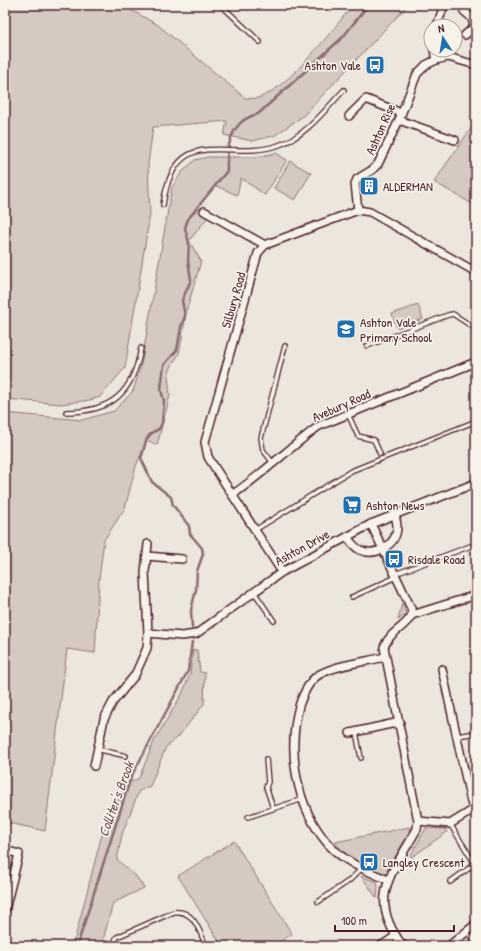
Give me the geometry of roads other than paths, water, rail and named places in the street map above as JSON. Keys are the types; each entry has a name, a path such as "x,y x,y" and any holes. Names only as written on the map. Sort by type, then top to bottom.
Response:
{"street":[{"path":"440,18 444,5"},
{"path":"464,11 472,18 474,27 465,35"},
{"path":"436,60 448,57 476,65"},
{"name":"Ashton Rise","path":"358,210 355,184 357,179 372,170 378,164 399,120 417,74 426,65 436,60"},
{"path":"349,116 366,99 401,113"},
{"path":"399,120 455,140"},
{"path":"204,211 265,245 358,210 370,212 476,272"},
{"name":"Silbury Road","path":"265,245 258,253 205,442 208,456 282,572"},
{"name":"Avebury Road","path":"232,495 258,477 319,426 476,362"},
{"name":"Ashton Drive","path":"148,633 182,636 196,634 282,572 371,524 476,483"},
{"path":"347,537 354,546 362,550 373,552 383,549 395,538 397,528 395,515"},
{"path":"371,524 411,608 412,615 408,622 392,634 384,647 400,722 418,821 417,829 388,880 384,892 386,918 403,946"},
{"path":"94,766 104,719 113,702 135,675 147,648 148,633 145,572 148,544"},
{"path":"147,556 182,559"},
{"path":"412,615 476,595"},
{"path":"385,657 341,667 320,674 310,683 302,697 296,718 294,766 303,799 313,821 330,846 361,869 388,880"},
{"path":"418,821 450,824 475,808 456,736 442,669"},
{"path":"353,732 400,722"},
{"path":"5,850 19,854 5,910"},
{"path":"449,946 476,924"},
{"path":"381,946 396,936"}],"lane":[{"path":"221,5 260,42"},
{"path":"163,205 167,182 181,160 199,150 212,148 272,148 290,141 311,125 344,90"},
{"path":"367,346 453,314 476,329"},
{"path":"273,463 263,450 261,438 285,346"},
{"path":"66,412 84,412 99,409 120,396 135,374 141,348"},
{"path":"348,414 358,436 374,440 380,454"},
{"path":"254,530 352,472 476,422"},
{"path":"352,597 395,576 476,544"},
{"path":"254,592 274,621"},
{"path":"353,732 361,758"},
{"path":"456,736 476,733"},
{"path":"97,749 126,756"},
{"path":"266,759 268,782 266,787 273,808"},
{"path":"248,817 303,799"},
{"path":"450,824 475,863 450,882"},
{"path":"318,902 350,880 361,869"},
{"path":"114,946 114,942 117,937 174,912 181,911 188,914 192,918 206,946"},
{"path":"467,931 476,943"}],"waterway":[{"name":"Colliter's Brook","path":"192,628 191,610 196,590 197,571 203,554 202,548 190,534 189,526 173,505 171,497 152,482 141,458 146,440 150,434 159,429 162,423 164,401 161,390 164,365 177,350 181,327 185,316 182,300 191,280 188,260 189,243 185,228 188,219 227,171 227,153 236,128 241,122 258,114 343,37 368,5"},
{"name":"Colliter's Brook","path":"77,946 131,777 188,671 192,642"}],"tunnel":[{"path":"458,5 464,11"}],"place":[{"name":"Ashton Vale","path":"375,65"},
{"name":"ALDERMAN","path":"369,186"},
{"name":"Ashton Vale Primary School","path":"346,329"},
{"name":"Ashton News","path":"352,505"},
{"name":"Risdale Road","path":"394,559"},
{"name":"Langley Crescent","path":"369,862"}]}
